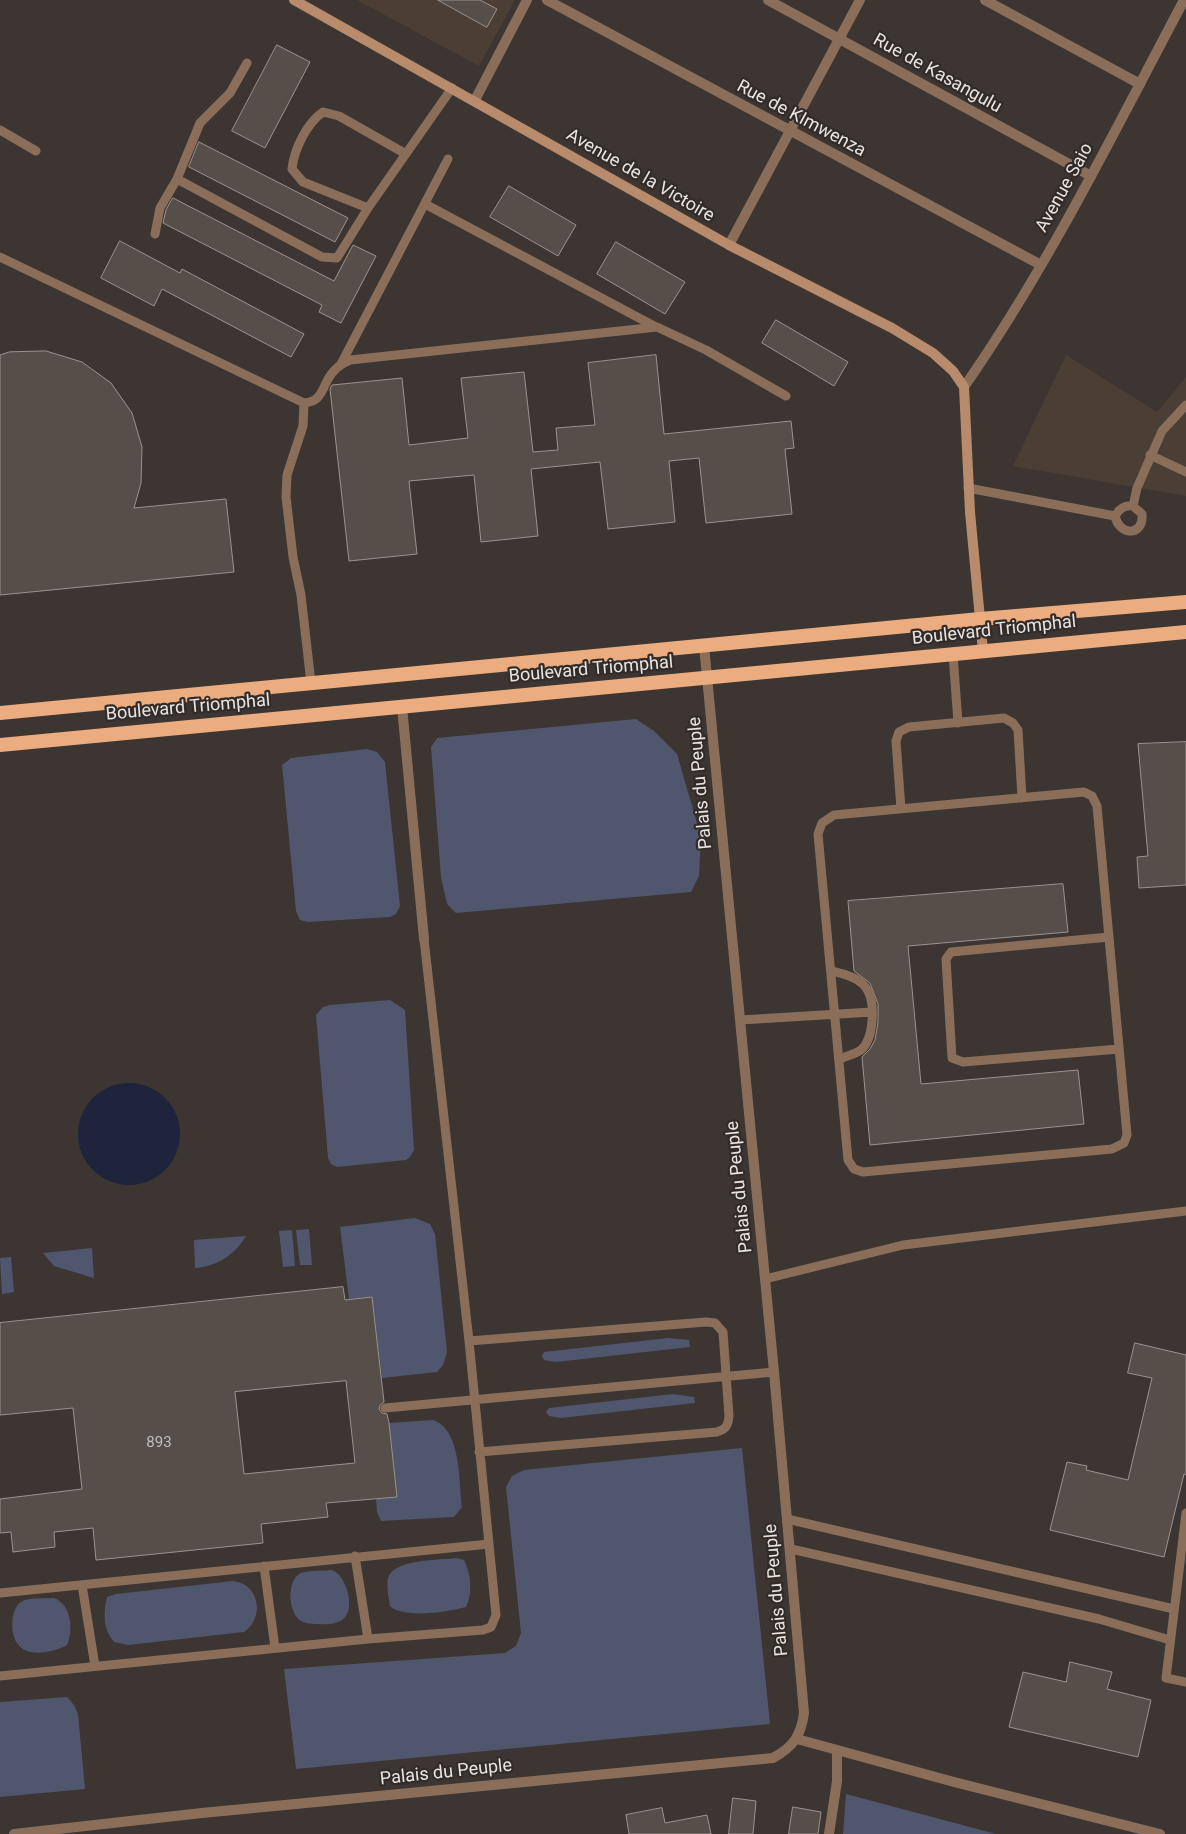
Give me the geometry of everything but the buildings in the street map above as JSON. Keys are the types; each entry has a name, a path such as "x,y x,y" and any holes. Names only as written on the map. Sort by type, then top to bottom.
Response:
{"highway":[{"name":"Boulevard Triomphal","path":"0,713 980,619 1186,602"},
{"name":"Boulevard Triomphal","path":"0,745 1186,632"}],"main road":[{"name":"Avenue de la Victoire","path":"294,0 475,100 729,245 912,340 933,353 953,371 964,387"},
{"path":"964,387 968,488 983,651"}],"street":[{"path":"475,100 527,0"},
{"name":"Rue de KImwenza","path":"547,0 1041,265"},
{"name":"Rue de Kasangulu","path":"768,0 1091,176"},
{"path":"729,245 860,0"},
{"path":"985,0 1140,84"},
{"name":"Avenue Saio","path":"964,387 1041,265 1091,176 1184,0"},
{"name":"Palais du Peuple","path":"14,1834 95,1830 212,1812 773,1758 788,1749 797,1739 804,1713 791,1549 704,646"},
{"path":"402,707 424,939"},
{"path":"797,1739 1160,1834"},
{"path":"829,1834 837,1781 837,1751"}],"lane":[{"path":"155,234 160,208 177,179 200,124 230,93 247,63"},
{"path":"177,179 322,257 337,258 368,208 452,88"},
{"path":"368,208 303,182 292,168 294,156 314,118 323,112 339,116 406,154"},
{"path":"0,130 36,151"},
{"path":"341,364 448,159"},
{"path":"425,204 657,328 706,350 786,396"},
{"path":"0,257 304,403 312,403 320,398 332,372 341,364 350,360 372,356 657,328"},
{"path":"304,403 302,426 287,475 286,497 293,557 301,595 310,683"},
{"path":"1115,516 1119,510 1130,506 1150,455 1162,431 1186,405"},
{"path":"1150,455 1186,472"},
{"path":"968,488 1115,516"},
{"path":"1115,516 1120,528 1135,532 1140,529 1143,521 1142,514 1130,506"},
{"path":"953,654 958,723"},
{"path":"901,809 896,741 900,732 909,727 1004,718 1013,723 1018,730 1022,798"},
{"path":"1084,792 1092,796 1097,806 1127,1134 1124,1143 1112,1149 864,1172 854,1169 848,1160 818,834 822,823 834,815 901,809 1084,792"},
{"path":"1108,937 951,952 946,959 952,1058 963,1062 1119,1049"},
{"path":"0,1676 368,1639 483,1630 490,1627 496,1615 469,1341 424,939"},
{"path":"832,971 855,978 868,990 872,1012 871,1036 861,1050 840,1059"},
{"path":"740,1020 872,1012"},
{"path":"765,1278 903,1245 1186,1211"},
{"path":"469,1341 715,1323 723,1332 728,1424 724,1429 717,1432 479,1452"},
{"path":"385,1408 774,1372"},
{"path":"1186,1513 1182,1571 1174,1609 1166,1678 1186,1682"},
{"path":"787,1519 1174,1609"},
{"path":"0,1593 489,1544"},
{"path":"791,1549 1099,1620 1170,1640"},
{"path":"355,1556 368,1639"},
{"path":"264,1566 276,1648"},
{"path":"82,1585 95,1666"}],"shaded area":[{"path":"357,0 515,0 479,66"},
{"path":"1066,355 1157,412 1186,377 1186,496 1013,466"},
{"path":"636,719 654,731 677,754 701,837 699,876 691,892 456,913 447,904 441,877 431,747 437,738"},
{"path":"367,749 377,752 385,762 400,906 396,914 390,917 308,922 300,920 296,911 282,765 291,758"},
{"path":"390,1000 405,1010 414,1150 406,1160 337,1167 331,1164 328,1158 316,1015 323,1007 330,1005"},
{"path":"129,1083 139,1084 158,1091 172,1105 179,1124 179,1144 172,1163 158,1177 139,1184 129,1185 119,1184 100,1177 86,1163 79,1144 78,1134 79,1124 86,1105 100,1091 119,1084"},
{"path":"415,1218 430,1224 435,1234 447,1352 443,1365 437,1372 382,1378 372,1297 349,1299 340,1227"},
{"path":"309,1229 312,1265 300,1265 296,1230"},
{"path":"292,1230 295,1266 283,1267 279,1231"},
{"path":"246,1236 242,1243 225,1258 210,1265 195,1268 194,1240"},
{"path":"92,1248 94,1278 54,1266 43,1253"},
{"path":"11,1257 14,1292 2,1294 0,1258"},
{"path":"668,1338 689,1340 690,1347 556,1362 544,1360 542,1356 544,1352"},
{"path":"673,1394 694,1397 695,1403 561,1418 549,1416 546,1412 549,1408"},
{"path":"433,1420 442,1425 454,1445 459,1470 462,1507 454,1517 381,1521 377,1512 376,1499 397,1497 389,1423"},
{"path":"742,1448 770,1724 296,1769 284,1669 505,1653 516,1646 521,1633 506,1487 512,1476 524,1470"},
{"path":"457,1558 464,1560 470,1577 470,1596 466,1607 448,1611 415,1613 396,1610 390,1606 387,1581 392,1572 408,1564"},
{"path":"332,1570 341,1578 348,1591 349,1606 345,1617 337,1623 330,1624 310,1624 301,1621 293,1611 290,1597 296,1577 305,1572"},
{"path":"233,1581 242,1583 249,1588 256,1602 257,1611 255,1619 244,1632 128,1645 114,1642 110,1637 106,1627 105,1615 107,1597 116,1594"},
{"path":"54,1598 64,1606 70,1618 70,1632 67,1645 49,1652 34,1653 27,1651 17,1643 13,1633 12,1620 16,1608 23,1601"},
{"path":"67,1697 74,1705 78,1714 85,1789 0,1797 0,1702"},
{"path":"846,1794 996,1834 843,1834"}]}
